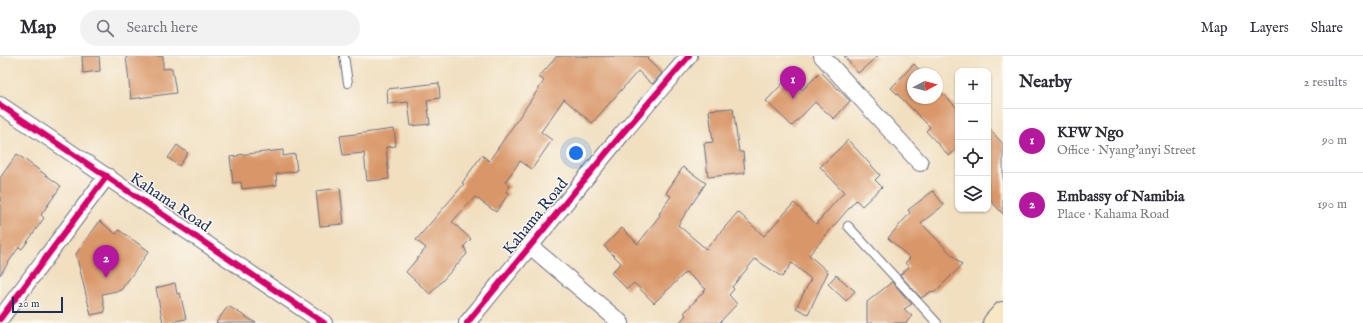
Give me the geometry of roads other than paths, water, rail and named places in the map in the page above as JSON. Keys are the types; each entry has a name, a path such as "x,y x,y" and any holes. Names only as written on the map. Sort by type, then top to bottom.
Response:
{"street":[{"name":"Kahama Road","path":"467,323 621,135 689,56"},
{"path":"822,56 920,163"},
{"name":"Kahama Road","path":"0,105 324,323"},
{"path":"0,320 107,176"},
{"path":"530,246 621,323"},
{"path":"994,323 1003,313"}],"lane":[{"path":"344,56 348,83"},
{"path":"848,226 937,323"}],"place":[{"name":"KFW Ngo","path":"793,99"},
{"name":"Embassy of Namibia","path":"106,278"}]}
